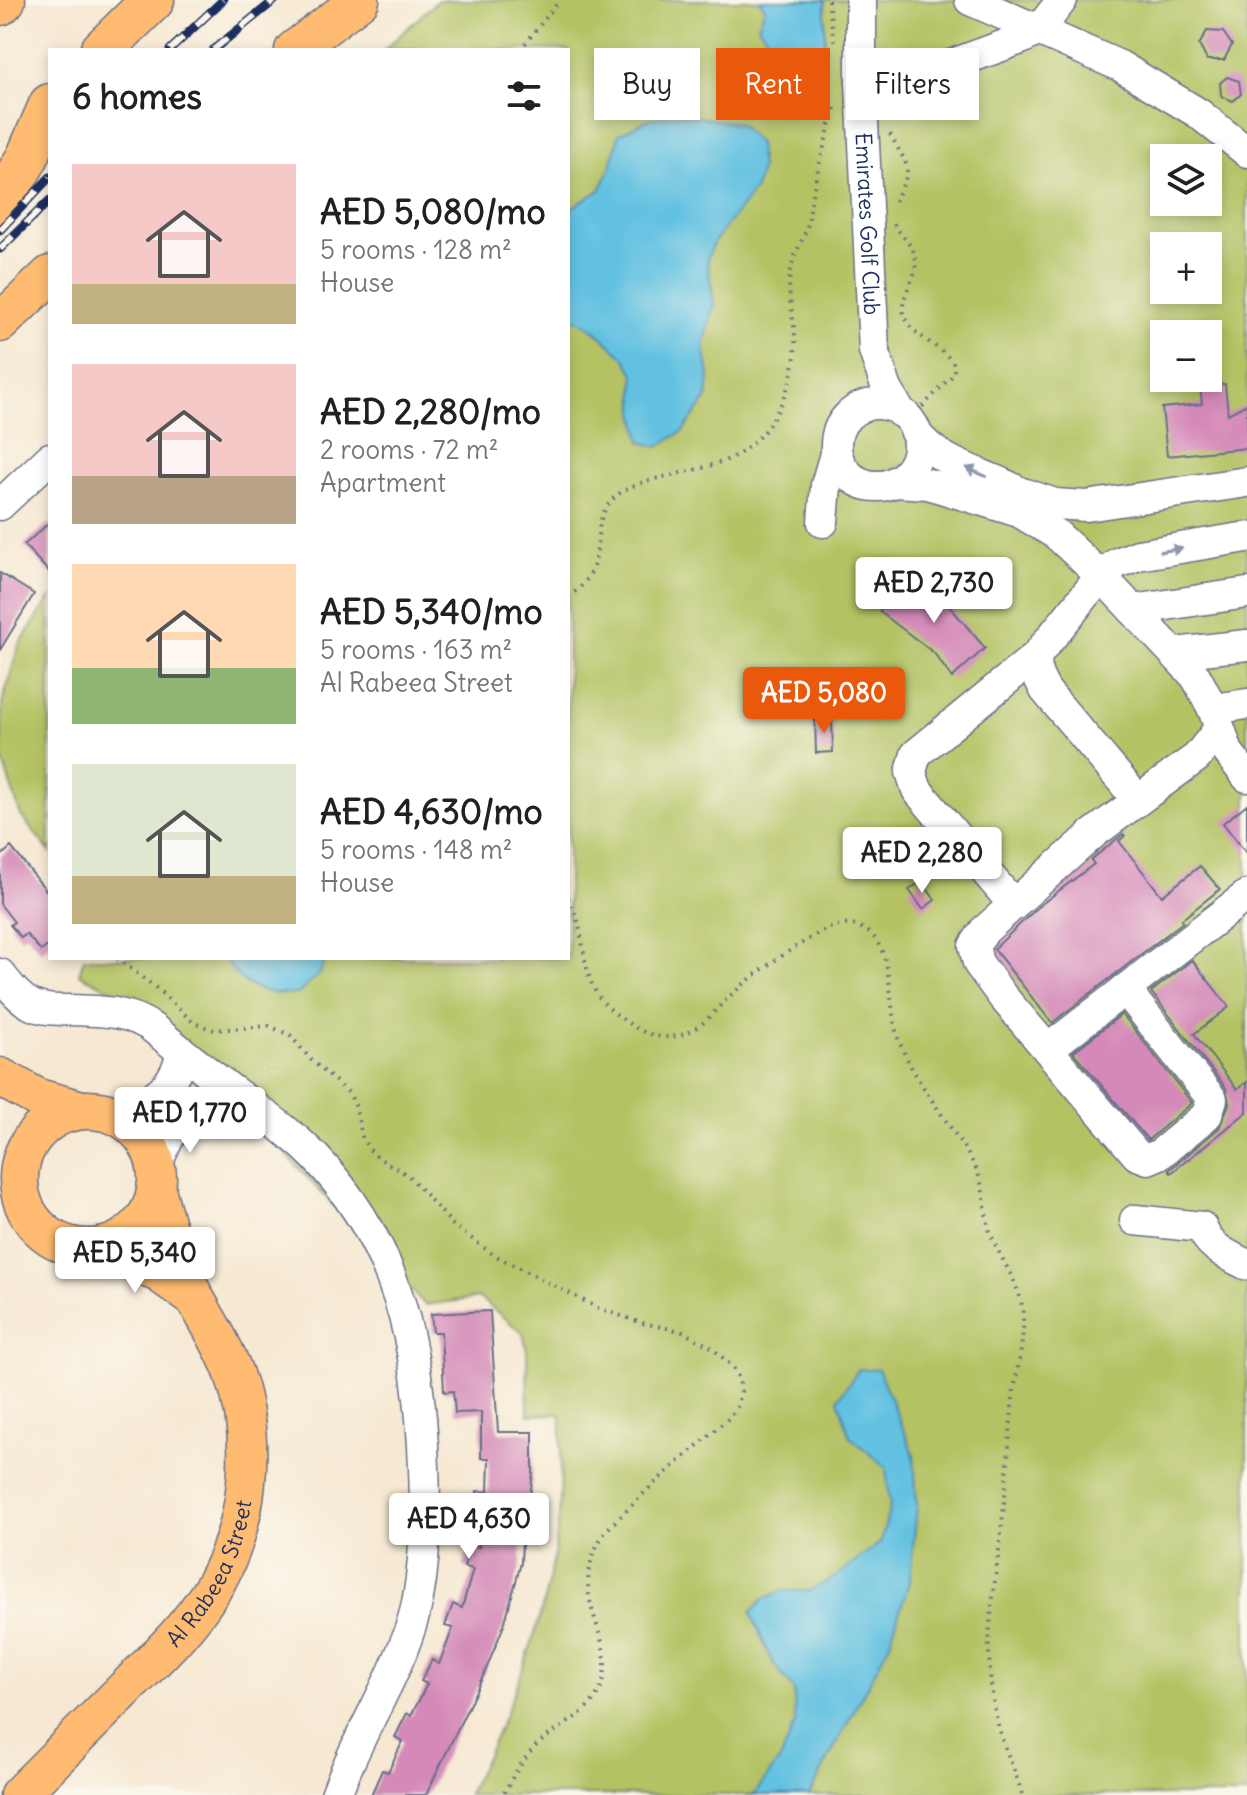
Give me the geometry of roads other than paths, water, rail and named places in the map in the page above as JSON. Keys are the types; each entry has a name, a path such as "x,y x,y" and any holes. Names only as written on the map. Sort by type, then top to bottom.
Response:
{"highway":[{"path":"104,48 153,0"},
{"path":"0,147 48,105"},
{"path":"0,203 27,158 48,108"}],"main road":[{"path":"297,48 360,0"},
{"path":"0,323 48,277"},
{"path":"0,1077 38,1098 122,1119 138,1132 150,1149 156,1179 150,1210 137,1228 120,1241 99,1248 76,1248 54,1240 36,1226 23,1206 18,1184 20,1161 11,1119 0,1093"},
{"path":"20,1161 29,1142 43,1126 61,1115 92,1111"},
{"name":"Al Rabeea Street","path":"19,1795 186,1626 212,1590 230,1550 242,1507 247,1464 244,1419 229,1362 218,1335 194,1298 176,1255 156,1179"},
{"name":"Al Rabeea Street","path":"99,1248 159,1273 194,1298"}],"street":[{"name":"Emirates Golf Club","path":"855,48 861,0"},
{"path":"970,0 1120,66 1198,113 1247,152"},
{"path":"979,55 1039,30 1062,0"},
{"name":"Emirates Golf Club","path":"852,120 874,351"},
{"path":"850,414 875,405 888,406 908,421 917,456 904,476 844,500 823,522 826,485 837,436 841,424 865,388 874,351"},
{"path":"874,351 887,389 908,421 939,456 1040,500 1070,506 1101,504 1247,482"},
{"path":"836,450 840,463 857,481 928,484 965,495 1019,512 1067,544 1232,715 1228,752 1247,777"},
{"path":"0,505 48,460"},
{"path":"1026,494 1044,512 1067,544"},
{"path":"1067,544 1084,520 1101,504"},
{"path":"1014,905 917,790 911,772 916,754 1036,656 1101,576 1127,558 1247,537"},
{"path":"1133,610 1247,593"},
{"path":"1175,653 1247,645"},
{"path":"1036,656 1037,674 1045,690 1138,800"},
{"path":"1125,989 1212,1099 1207,1115 1160,1154 1148,1159 1137,1155 1003,997 974,955 977,938 1094,833 1197,757 1232,715"},
{"path":"1048,1049 1247,895"},
{"path":"0,974 15,992 47,1010 117,1012 143,1021 313,1155 344,1190 369,1229 389,1271 405,1314 416,1360 426,1515 415,1610 403,1650 336,1795"},
{"path":"92,1111 130,1108 155,1096 174,1077 181,1051"},
{"path":"156,1179 165,1144 179,1121 199,1100 224,1084"},
{"path":"155,1096 179,1121"},
{"path":"1135,1220 1202,1227 1203,1234 1216,1247 1247,1265"}],"water":[{"path":"759,0 825,0 825,48 778,48 758,26 765,8"},
{"path":"700,117 739,124 758,143 761,169 755,189 714,242 707,259 714,304 704,346 709,375 707,398 683,431 658,447 641,442 635,412 634,374 625,358 593,329 570,316 570,209 600,190 611,167 619,134 647,120 700,120"},
{"path":"226,960 325,960 320,973 298,994 255,988 238,977"},
{"path":"859,1369 878,1369 914,1455 917,1508 910,1579 889,1645 809,1795 754,1795 781,1758 795,1724 794,1690 772,1662 751,1613 762,1600 781,1591 809,1591 832,1579 881,1542 890,1506 886,1467 850,1437 838,1399"}],"railway":[{"path":"172,48 223,0"},
{"path":"215,48 275,0"},
{"path":"0,230 48,179"},
{"path":"0,249 48,202"}]}
